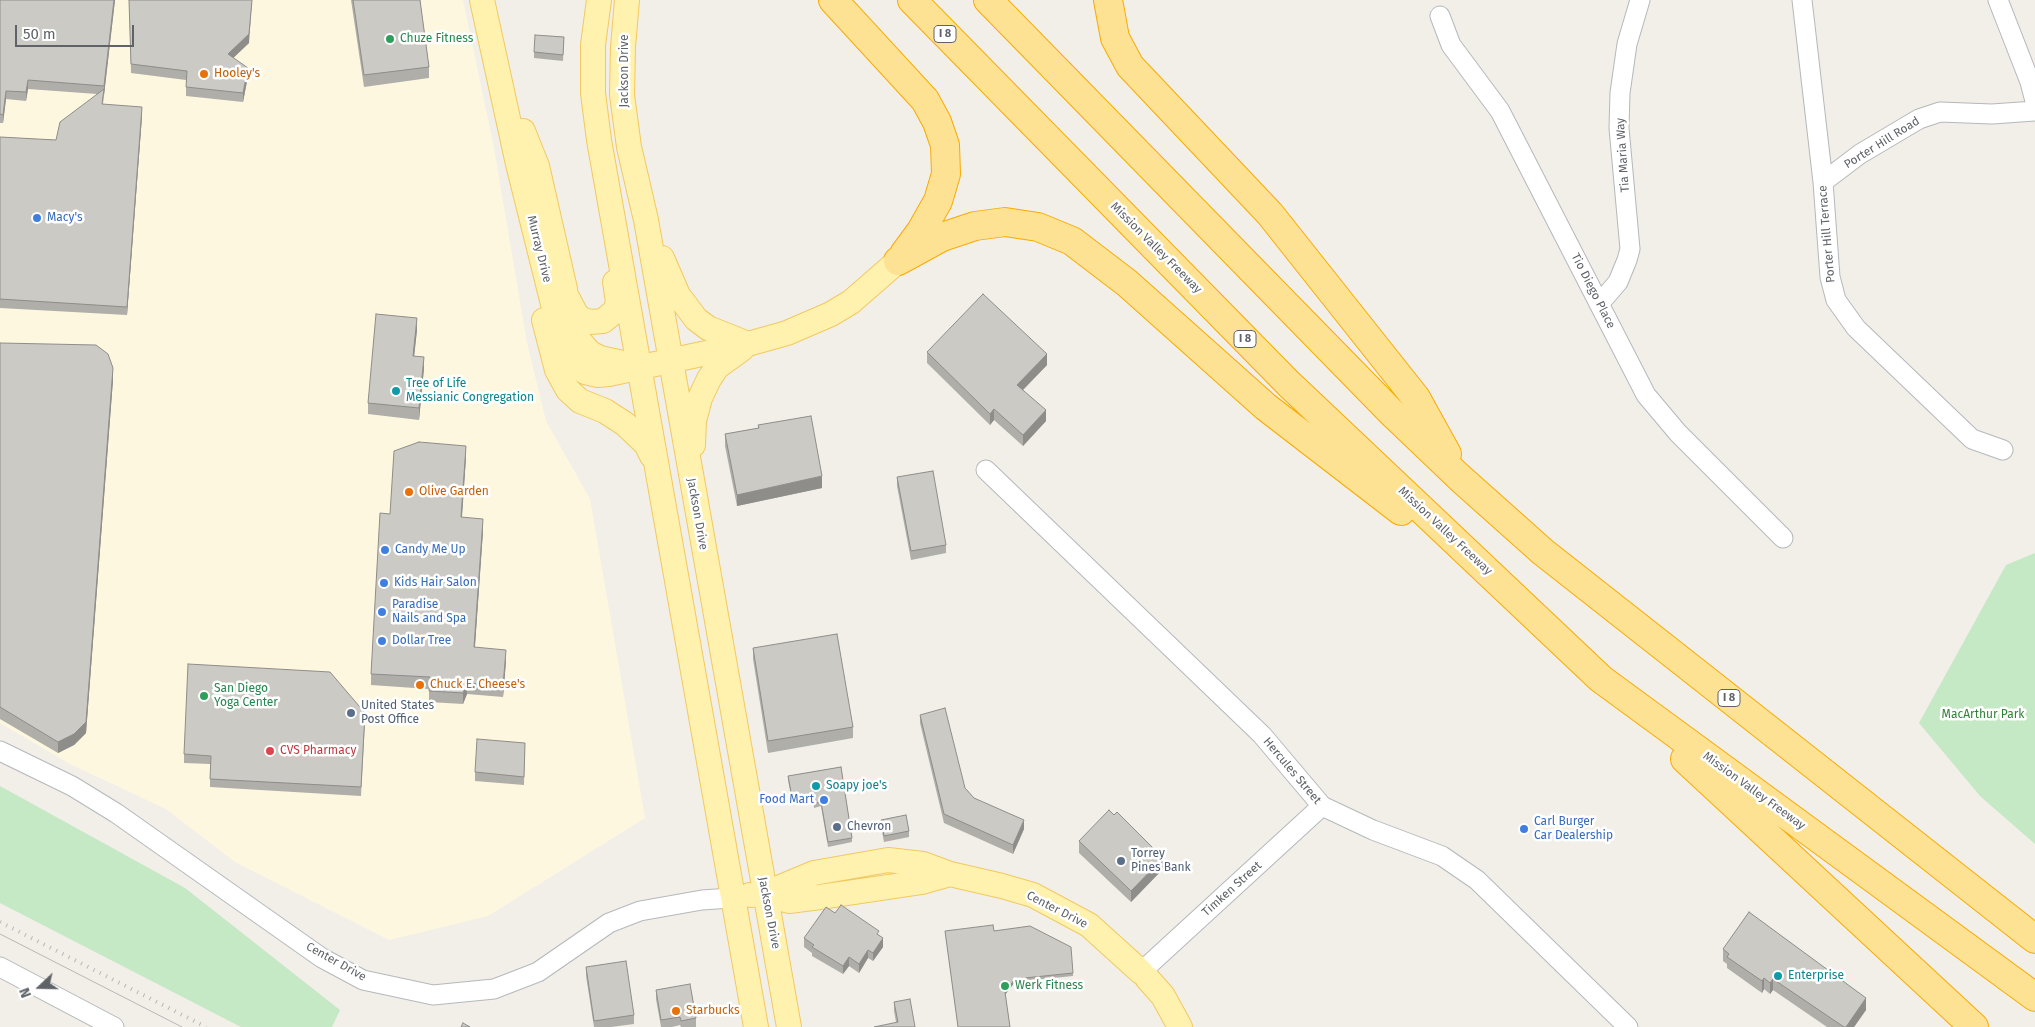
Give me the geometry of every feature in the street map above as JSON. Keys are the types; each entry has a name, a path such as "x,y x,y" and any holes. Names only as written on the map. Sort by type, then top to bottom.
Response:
{"highway":[{"path":"833,0 925,100 937,122 945,145 946,174 938,201 921,231 898,261"},
{"name":"Mission Valley Freeway","path":"912,0 1289,384 1601,679 2035,997"},
{"name":"I 8","path":"988,0 1393,414 1460,478 1543,552 2035,939"},
{"path":"1108,0 1115,38 1130,66 1270,214 1416,398 1460,478"},
{"path":"898,261 942,237 975,226 1005,222 1038,227 1072,241 1127,283 1266,407 1519,602"},
{"path":"1601,679 1784,852 1974,1027"},
{"path":"2003,914 2035,934"}],"main road":[{"name":"Murray Drive","path":"482,0 527,200 555,312 572,357 585,372 598,375 748,344 787,333 831,314 872,286 898,261"},
{"path":"599,0 593,45 593,93 638,367 731,898 756,1027"},
{"path":"611,0 608,68 614,78 622,80"},
{"name":"Jackson Drive","path":"627,0 622,95 629,147 646,220 789,1027"},
{"name":"Murray Drive","path":"497,67 536,166 566,295 567,314 572,330 582,345 600,358 638,367"},
{"path":"566,295 576,314 590,322 603,321 615,311 618,302 604,219 610,194"},
{"path":"527,200 544,321 561,379 568,390 580,401 605,412 635,432 646,444 656,463"},
{"path":"646,220 678,295 686,309 708,328 748,344"},
{"path":"691,481 694,421 700,398 717,367 748,344"},
{"path":"670,544 692,584 703,636 706,642 721,643"},
{"name":"Center Drive","path":"731,898 764,894 814,873 888,860 923,864 950,874 1002,886 1033,895 1089,925 1144,975 1163,996 1180,1027"}],"street":[{"name":"Tia Maria Way","path":"1599,304 1618,282 1630,248 1619,128 1620,93 1627,44 1640,0"},
{"name":"Porter Hill Terrace","path":"1802,0 1823,182 1830,277 1836,300 1841,310 1856,328 1972,439 2003,450"},
{"path":"1998,0 2030,82 2035,100"},
{"name":"Tio Diego Place","path":"1440,16 1451,45 1500,111 1646,395 1678,434 1783,538"},
{"name":"Porter Hill Road","path":"1823,182 1860,154 1920,118 1940,112 1975,114 2035,111"},
{"name":"Hercules Street","path":"986,470 1262,735 1322,806 1373,830 1442,856 1477,880 1628,1027"},
{"name":"Center Drive","path":"0,751 72,786 116,813 322,958 363,980 433,995 494,990 538,972 608,923 640,911 702,900 731,898"},
{"name":"Timken Street","path":"1144,975 1322,806"},
{"path":"0,967 114,1027"}],"shaded area":[{"path":"0,0 463,0 494,148 527,343 546,421 590,499 645,818 488,916 389,940 235,862 166,809 70,764 0,723"}],"green space":[{"name":"MacArthur Park","path":"2035,553 2035,844 1980,796 1919,723 2006,565"},
{"path":"0,786 185,888 340,1010 332,1027 241,1027 0,903"}],"building":[{"path":"0,0 114,0 104,86 28,80 26,92 6,91 3,115 0,114"},
{"path":"129,0 252,0 249,34 228,54 248,68 243,93 186,87 187,71 131,64"},
{"name":"Chuze Fitness","path":"353,0 420,0 429,67 364,75"},
{"path":"535,35 564,37 563,55 534,52"},
{"path":"104,89 102,104 142,107 127,307 0,299 0,137 56,140 60,122"},
{"path":"983,294 1047,354 1017,385 1046,410 1023,435 994,409 990,414 927,352"},
{"name":"Tree of Life Messianic Congregation","path":"376,314 417,318 413,356 424,357 419,408 368,403"},
{"path":"0,343 96,345 108,354 113,368 86,722 74,734 58,742 0,707"},
{"path":"811,416 822,476 737,495 725,434 759,428 758,425"},
{"path":"419,442 466,446 461,517 483,519 474,647 506,650 503,686 467,683 463,693 429,691 430,677 371,674 380,513 390,514 394,451"},
{"path":"933,471 946,545 911,551 897,477"},
{"path":"837,634 853,727 768,741 753,648"},
{"path":"188,664 330,672 365,713 361,787 210,779 211,756 184,754"},
{"path":"945,708 965,788 974,798 1024,820 1013,845 944,814 920,715"},
{"path":"477,739 525,743 524,777 475,772"},
{"path":"841,767 852,838 828,842 821,802 814,803 813,793 792,797 788,776"},
{"name":"Torrey Pines Bank","path":"1109,810 1114,815 1117,812 1163,858 1131,891 1079,841"},
{"path":"906,815 909,831 884,836 881,820"},
{"path":"841,905 879,931 877,934 883,938 873,953 868,950 859,964 849,957 843,966 812,947 814,945 804,938 826,907 835,913"},
{"name":"Enterprise","path":"1749,912 1866,998 1846,1027 1773,979 1770,983 1764,978 1762,981 1727,957 1729,954 1723,949"},
{"path":"993,925 994,931 1030,926 1071,947 1073,973 1015,979 1005,992 1010,1027 958,1027 945,931"},
{"path":"626,961 634,1015 594,1021 586,967"},
{"name":"Starbucks","path":"690,984 696,1018 681,1021 680,1017 661,1020 656,990"},
{"path":"910,999 915,1027 874,1027 898,1022 894,1002"},
{"path":"463,1023 470,1027 461,1027"}],"tram line":[{"path":"0,934 182,1027"}],"railway":[{"path":"0,922 206,1027"}],"place":[{"name":"Chuze Fitness","path":"390,39"},
{"name":"Hooley's","path":"204,74"},
{"name":"Macy's","path":"37,218"},
{"name":"Tree of Life Messianic Congregation","path":"396,391"},
{"name":"Olive Garden","path":"409,492"},
{"name":"Candy Me Up","path":"385,550"},
{"name":"Kids Hair Salon","path":"384,583"},
{"name":"Paradise Nails and Spa","path":"382,612"},
{"name":"Dollar Tree","path":"382,641"},
{"name":"Chuck E. Cheese's","path":"420,685"},
{"name":"San Diego Yoga Center","path":"204,696"},
{"name":"United States Post Office","path":"351,713"},
{"name":"CVS Pharmacy","path":"270,751"},
{"name":"Soapy joe's","path":"816,786"},
{"name":"Food Mart","path":"824,800"},
{"name":"Chevron","path":"837,827"},
{"name":"Carl Burger Car Dealership","path":"1524,829"},
{"name":"Torrey Pines Bank","path":"1121,861"},
{"name":"Enterprise","path":"1778,976"},
{"name":"Werk Fitness","path":"1005,986"},
{"name":"Starbucks","path":"676,1011"}]}
